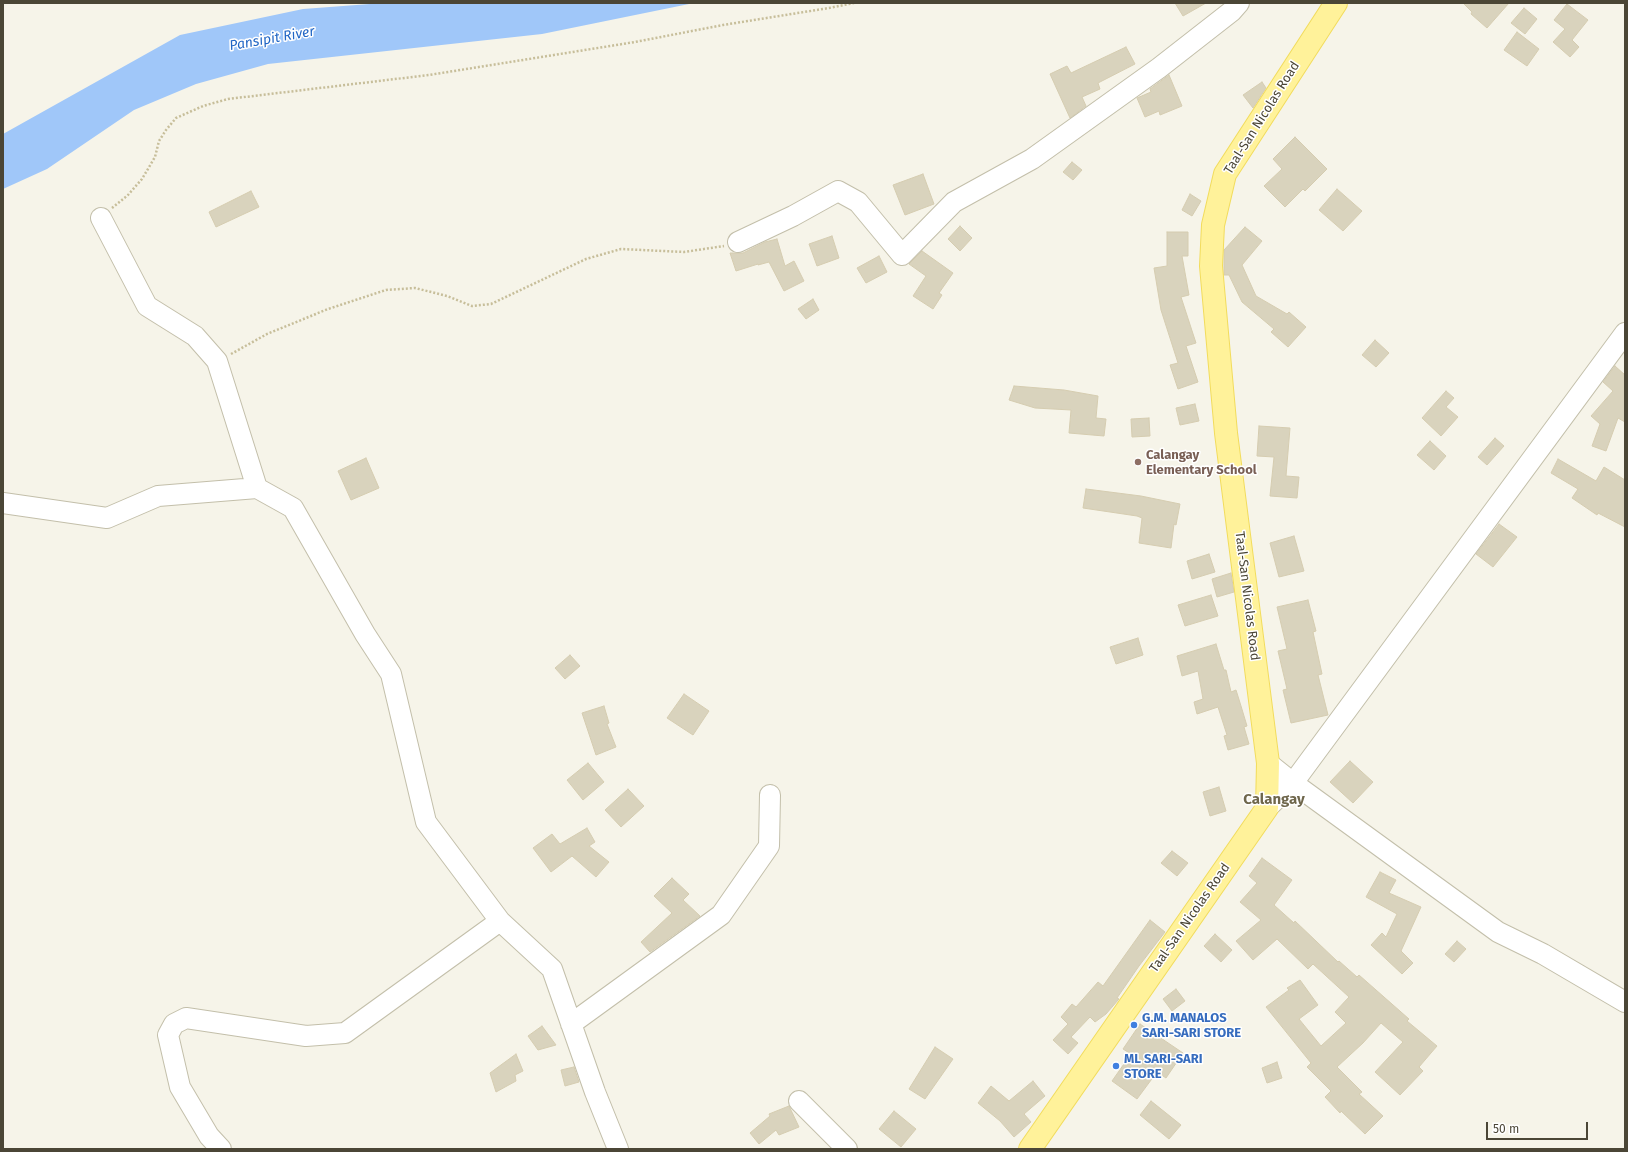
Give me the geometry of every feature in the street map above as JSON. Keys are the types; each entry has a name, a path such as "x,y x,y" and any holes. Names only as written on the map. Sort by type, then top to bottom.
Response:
{"main road":[{"name":"Taal-San Nicolas Road","path":"1030,1149 1267,808 1268,763 1226,433 1211,266 1213,225 1225,174 1336,3"}],"street":[{"path":"738,242 793,216 838,192 858,202 902,254 954,202 1032,159 1159,68 1232,11 1239,3"},
{"path":"101,218 147,306 195,336 216,361 257,488"},
{"path":"1267,808 1293,783 1625,333"},
{"path":"3,503 107,518 158,496 257,488 293,508 365,634 391,674 426,822 500,921 552,969 595,1092 618,1149"},
{"path":"1268,763 1293,783 1498,932 1543,954 1625,1002"},
{"path":"571,1024 721,915 769,846 770,795"},
{"path":"221,1149 209,1136 180,1087 168,1035 174,1024 186,1018 306,1036 345,1033 500,921"},
{"path":"799,1101 847,1149"}],"path":[{"path":"101,218 128,195 142,179 155,157 159,141 176,118 203,106 228,99 428,76 635,42 723,25 854,3"},
{"path":"216,361 268,334 328,309 386,290 415,288 447,296 472,306 491,304 586,259 621,249 684,252 721,247 738,242"}],"water":[{"name":"Pansipit River","path":"383,3 694,3 542,34 268,64 196,84 134,110 47,169 3,189 3,134 180,35 303,9"}],"building":[{"path":"1175,3 1206,3 1183,16"},
{"path":"1463,3 1509,3 1487,28 1471,14 1472,12"},
{"path":"1567,4 1588,20 1572,40 1579,47 1570,57 1553,42 1565,29 1554,20"},
{"path":"1524,8 1537,19 1525,34 1511,23"},
{"path":"1517,32 1539,49 1527,66 1504,50"},
{"path":"1126,47 1135,64 1098,83 1100,89 1082,97 1086,106 1070,118 1050,74 1067,66 1071,73"},
{"path":"1169,75 1182,106 1160,115 1159,111 1145,117 1137,98 1151,92 1150,89"},
{"path":"1262,82 1266,88 1253,108 1243,95"},
{"path":"1295,137 1327,169 1305,191 1303,189 1285,207 1264,186 1282,169 1273,159"},
{"path":"1072,162 1082,170 1073,180 1063,172"},
{"path":"923,174 934,204 905,215 893,185"},
{"path":"1337,189 1362,211 1343,231 1319,210"},
{"path":"251,191 259,207 216,227 209,212"},
{"path":"1190,194 1201,201 1192,216 1182,210"},
{"path":"960,226 972,238 960,251 948,239"},
{"path":"1245,227 1262,241 1242,265 1256,296 1287,314 1289,312 1306,327 1288,347 1271,332 1274,329 1242,302 1229,275 1224,275 1224,250"},
{"path":"1167,232 1188,232 1188,256 1182,256 1189,295 1181,297 1196,343 1186,346 1198,382 1178,389 1170,365 1178,363 1161,310 1154,268 1167,266"},
{"path":"832,236 839,258 817,266 809,244"},
{"path":"777,239 785,266 794,261 804,281 784,291 769,262 736,271 730,253 743,253 765,242"},
{"path":"922,251 953,273 939,293 942,295 933,309 913,296 926,276 909,264"},
{"path":"879,256 887,272 866,283 857,268"},
{"path":"813,299 819,310 806,319 798,309"},
{"path":"1375,340 1389,353 1376,367 1362,355"},
{"path":"1615,366 1625,375 1625,422 1618,418 1606,451 1592,446 1600,424 1591,416 1613,391 1603,382"},
{"path":"1014,386 1064,390 1098,396 1096,418 1106,419 1104,436 1069,433 1071,410 1035,408 1009,400"},
{"path":"1446,391 1454,398 1446,407 1458,417 1441,436 1422,418"},
{"path":"1195,404 1199,421 1180,425 1176,408"},
{"path":"1149,418 1150,436 1132,437 1131,419"},
{"path":"1259,426 1290,428 1286,476 1299,477 1297,498 1270,496 1274,457 1257,456"},
{"path":"1495,438 1504,446 1487,465 1478,457"},
{"path":"1430,441 1446,456 1434,470 1417,455"},
{"path":"366,458 379,488 351,500 338,471"},
{"path":"1558,459 1596,481 1604,467 1625,480 1625,527 1598,513 1597,515 1572,498 1578,489 1551,473"},
{"path":"1086,489 1141,496 1180,504 1176,525 1174,524 1171,548 1139,543 1142,518 1083,508"},
{"path":"1499,524 1517,537 1493,567 1476,554"},
{"path":"1294,536 1304,571 1279,577 1270,543"},
{"path":"1209,554 1215,572 1192,579 1187,561"},
{"path":"1231,573 1234,592 1217,597 1212,579"},
{"path":"1211,595 1218,616 1185,626 1178,605"},
{"path":"1308,600 1316,631 1313,632 1322,674 1318,675 1328,715 1291,723 1283,690 1287,689 1278,651 1287,649 1277,607"},
{"path":"1138,638 1143,655 1116,664 1110,647"},
{"path":"1216,644 1224,670 1226,670 1231,692 1236,690 1247,726 1244,727 1249,744 1228,750 1224,736 1227,735 1218,707 1197,714 1194,702 1203,699 1198,671 1182,676 1177,656"},
{"path":"570,655 580,666 565,679 555,668"},
{"path":"684,694 709,711 693,735 667,718"},
{"path":"604,706 609,723 607,724 616,747 596,755 582,713"},
{"path":"1350,761 1373,782 1353,803 1330,782"},
{"path":"588,763 604,782 583,800 567,780"},
{"path":"1219,787 1226,811 1210,816 1203,792"},
{"path":"628,789 644,806 621,827 605,810"},
{"path":"587,828 595,842 589,846 609,862 596,877 572,856 551,872 533,848 552,834 560,844"},
{"path":"1172,851 1188,863 1177,876 1161,863"},
{"path":"1262,858 1292,880 1274,905 1294,923 1295,921 1338,962 1339,961 1357,977 1359,975 1409,1019 1407,1021 1437,1046 1419,1067 1423,1071 1400,1095 1375,1072 1403,1042 1381,1023 1363,1043 1337,1067 1362,1092 1359,1094 1383,1116 1365,1134 1341,1111 1340,1113 1325,1097 1331,1091 1307,1067 1311,1063 1266,1007 1289,990 1287,988 1300,980 1318,1005 1299,1019 1321,1046 1346,1023 1335,1012 1349,997 1313,964 1308,969 1277,939 1253,960 1236,941 1261,920 1240,902 1257,883 1249,876"},
{"path":"1380,872 1396,880 1389,893 1421,907 1401,951 1413,963 1402,974 1371,945 1382,933 1386,937 1397,914 1366,897"},
{"path":"672,878 689,894 683,900 700,916 650,952 641,942 672,913 654,896"},
{"path":"1150,920 1165,932 1117,998 1119,999 1106,1014 1095,1022 1090,1017 1071,1037 1078,1043 1068,1054 1053,1040 1068,1024 1061,1017 1072,1004 1076,1007 1098,982 1103,986"},
{"path":"1215,934 1232,950 1221,962 1204,946"},
{"path":"1457,941 1466,949 1454,962 1445,954"},
{"path":"1176,989 1185,1001 1172,1011 1163,999"},
{"path":"1140,1024 1183,1053 1166,1078 1157,1072 1137,1099 1112,1081 1131,1054 1123,1049"},
{"path":"542,1026 556,1045 538,1050 528,1036"},
{"path":"935,1047 953,1059 925,1099 909,1089"},
{"path":"516,1054 523,1071 515,1075 516,1081 496,1092 490,1073"},
{"path":"1277,1062 1282,1078 1267,1083 1262,1068"},
{"path":"574,1067 579,1082 565,1086 561,1070"},
{"path":"1033,1081 1045,1096 1024,1114 1031,1122 1014,1137 1000,1121 978,1103 991,1086 1009,1101"},
{"path":"1151,1101 1181,1125 1169,1139 1140,1115"},
{"path":"789,1106 799,1127 779,1135 776,1130 759,1144 750,1133 770,1116 769,1114"},
{"path":"894,1111 916,1129 901,1147 879,1129"}],"place":[{"name":"Calangay Elementary School","path":"1138,462"},
{"name":"G.M. MANALOS SARI-SARI STORE","path":"1134,1025"},
{"name":"ML SARI-SARI STORE","path":"1116,1066"}],"district":[{"name":"Calangay","path":"1274,800"}]}
